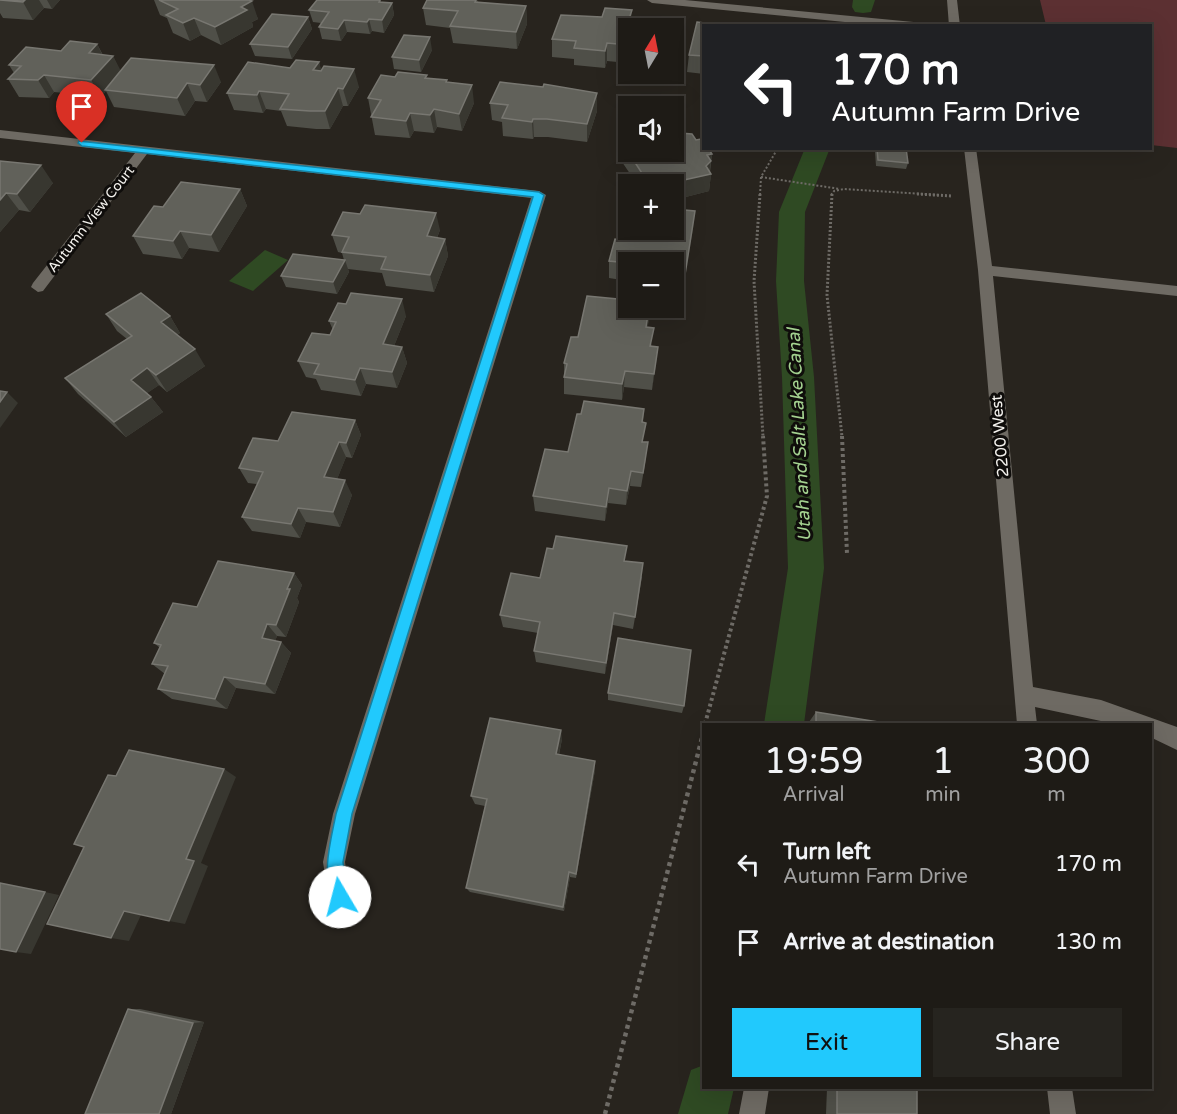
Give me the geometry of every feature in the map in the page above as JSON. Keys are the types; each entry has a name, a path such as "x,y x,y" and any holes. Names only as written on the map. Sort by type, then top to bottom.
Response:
{"street":[{"path":"652,0 904,24"},
{"path":"952,0 955,24"},
{"path":"0,134 539,195 344,814 334,862 342,915"},
{"name":"Autumn View Court","path":"38,287 144,150"},
{"name":"2200 West","path":"970,150 985,270 1027,723"},
{"path":"985,270 1177,291"},
{"path":"1024,695 1101,710 1140,723"},
{"path":"1152,728 1172,735 1177,740"},
{"path":"752,1114 757,1089"},
{"path":"1060,1089 1063,1114"}],"path":[{"path":"705,723 767,496 754,281 761,177 777,150"},
{"path":"761,177 843,189 976,197"},
{"path":"843,189 834,191 831,196 827,295 845,461 848,554"},
{"path":"605,1114 702,738"}],"shaded area":[{"path":"1040,0 1177,0 1177,148 1152,145 1152,24 1046,24"},
{"path":"265,250 288,260 253,291 229,281"}],"building":[{"path":"0,0 25,0 23,2"},
{"path":"159,0 252,1 241,7 247,10 215,27 194,18 183,23 166,15 178,9"},
{"path":"317,0 380,0 379,2 392,3 382,20 369,19 367,22 344,20 338,29 319,27 329,12 309,10"},
{"path":"427,0 476,0 475,2 526,6 516,32 450,26 458,11 423,8"},
{"path":"605,8 632,10 629,18 618,18 618,44 607,43 605,51 574,48 576,41 552,39 561,15 602,17"},
{"path":"272,14 308,17 288,47 250,44"},
{"path":"697,22 712,24 702,24 702,56 689,55"},
{"path":"404,35 430,37 419,60 392,57"},
{"path":"70,41 97,44 89,53 113,56 91,80 44,75 38,80 8,79 21,66 9,65 26,47 61,51"},
{"path":"131,58 214,65 200,85 187,83 177,98 105,90"},
{"path":"296,60 319,62 313,70 321,71 324,66 354,69 343,89 338,88 325,111 280,109 289,94 259,91 257,95 227,93 248,62 290,68"},
{"path":"398,72 427,75 425,78 472,85 459,114 434,109 430,115 410,113 406,121 371,117 381,100 368,98 381,75 395,77"},
{"path":"500,82 543,87 544,84 597,93 587,124 547,119 533,119 532,122 502,118 508,105 490,103"},
{"path":"684,133 692,134 696,140 702,140 702,150 709,150 712,154 707,155 711,161 706,166 711,174 684,180 684,174 642,174 635,162 684,162"},
{"path":"877,150 906,150 908,163 878,160"},
{"path":"0,161 41,165 17,194 6,193 0,200"},
{"path":"181,182 240,189 211,235 180,231 173,241 133,236 154,206 163,207"},
{"path":"365,205 436,213 427,236 445,239 430,275 381,269 386,257 342,252 349,237 332,235 343,212 360,214"},
{"path":"684,210 695,211 684,281 684,252 618,252 618,262 609,261 615,239 684,240"},
{"path":"293,254 345,260 333,282 281,276"},
{"path":"141,293 170,316 161,322 195,349 156,375 147,368 131,380 151,397 114,422 65,378 132,336 106,314"},
{"path":"351,293 402,299 383,344 402,347 392,372 360,368 355,380 314,374 319,364 298,361 312,333 330,335 336,322 329,321 338,303 346,304"},
{"path":"587,296 618,299 618,318 647,318 646,327 654,328 650,346 658,347 654,374 625,371 622,384 564,377 567,364 564,363 571,337 578,337"},
{"path":"0,391 7,392 0,402"},
{"path":"584,401 644,409 642,422 646,423 642,442 648,442 643,473 631,471 627,491 609,488 606,507 533,496 545,449 568,452 577,414 581,414"},
{"path":"292,412 355,420 346,443 339,442 324,477 345,480 333,512 298,508 291,524 242,517 263,472 239,468 253,438 278,441"},
{"path":"556,536 627,546 624,561 643,563 635,617 614,613 606,663 534,651 540,622 500,615 511,573 540,578 547,548 553,549"},
{"path":"218,561 294,573 276,625 267,624 262,638 281,642 265,684 224,677 215,699 158,689 168,666 152,664 161,645 154,643 173,603 197,607"},
{"path":"618,638 691,650 684,706 608,693"},
{"path":"816,712 885,723 816,723"},
{"path":"490,718 561,730 556,754 595,761 576,874 569,872 563,907 466,888 487,799 471,796"},
{"path":"129,750 224,769 186,859 194,861 169,921 124,911 111,938 47,924 84,847 74,844 108,775 116,776"},
{"path":"0,883 45,892 16,952 0,949"},
{"path":"128,1009 193,1023 159,1114 85,1114"},
{"path":"837,1089 917,1089 917,1114 837,1114"}],"waterway":[{"name":"Utah and Salt Lake Canal","path":"863,7 864,0"},
{"name":"Utah and Salt Lake Canal","path":"784,723 806,568 798,377 790,281 792,212 817,150"},
{"name":"Utah and Salt Lake Canal","path":"703,1114 709,1089"}],"route":[{"path":"82,143 539,195 344,814 334,862 340,897"}]}
